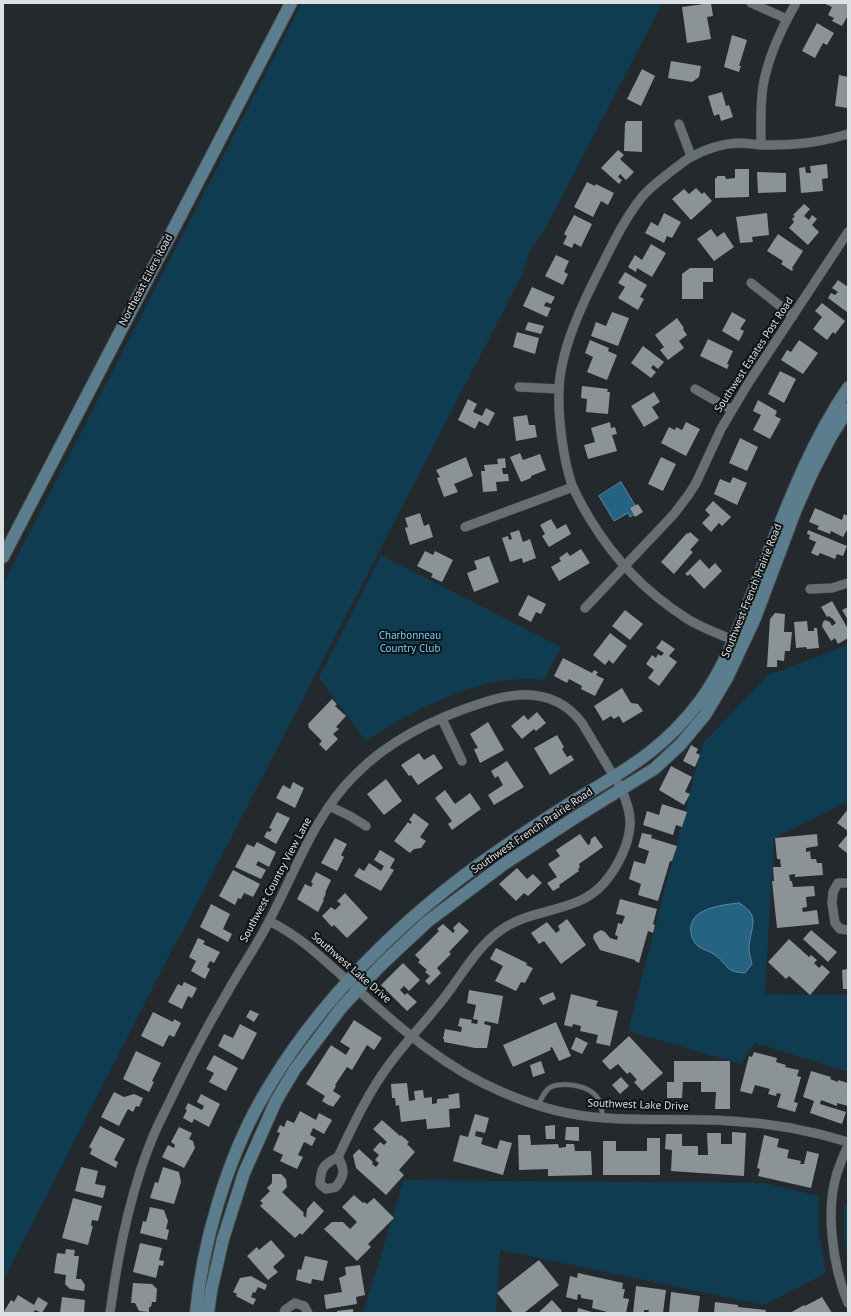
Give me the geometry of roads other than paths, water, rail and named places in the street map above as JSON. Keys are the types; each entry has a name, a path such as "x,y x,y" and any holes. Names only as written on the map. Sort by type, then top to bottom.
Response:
{"street":[{"name":"Northeast Eilers Road","path":"3,557 291,3"},
{"path":"751,3 787,19"},
{"path":"761,145 763,87 780,34 796,3"},
{"path":"680,124 691,156"},
{"path":"738,642 687,619 647,588 625,567 600,536 585,511 573,487 564,452 560,418 559,389 567,348 579,312 614,241 627,219 641,198 650,189 691,156 706,150 738,143 761,145 795,144 825,140 848,134"},
{"name":"Southwest Estates Post Road","path":"585,608 674,514 689,494 732,410 848,232"},
{"path":"752,283 793,316"},
{"path":"519,387 559,389"},
{"name":"Southwest French Prairie Road","path":"208,1313 211,1291 223,1239 244,1173 264,1125 295,1068 340,1008 427,922 504,864 576,817 654,770 680,745 705,715 720,692 807,459 825,424 848,388"},
{"path":"695,389 732,410"},
{"name":"Southwest French Prairie Road","path":"196,1313 201,1271 213,1223 233,1162 260,1102 280,1069 302,1038 348,981 380,948 433,900 497,852 646,757 675,731 700,700 738,642 812,473 830,438 848,409"},
{"path":"465,527 573,487"},
{"path":"810,589 832,588 848,583"},
{"name":"Southwest Country View Lane","path":"110,1313 114,1283 129,1208 138,1177 154,1134 226,994 269,921 301,856 330,806 353,776 390,745 410,733 462,709 492,700 513,696 533,695 552,699 564,705 576,715 622,790 629,814 630,825 618,862 603,884 584,899 574,904 534,914 513,922 494,935 476,953 446,995 391,1062 370,1093 357,1116 338,1157"},
{"path":"442,719 462,761"},
{"path":"330,806 366,826"},
{"path":"848,882 838,883 833,892 832,903 835,923 840,929 848,930"},
{"name":"Southwest Lake Drive","path":"269,921 284,929 315,950 357,990 437,1056 468,1076 502,1092 556,1110 604,1118 752,1122 816,1132 848,1142"},
{"path":"848,1145 836,1174 832,1212 832,1236 835,1259 848,1303"},
{"path":"284,1313 285,1310 295,1303 304,1306 308,1313"}],"lane":[{"path":"538,1105 544,1093 553,1087 566,1084 582,1087 597,1096 604,1118"}],"park label":[{"name":"Charbonneau Country Club","path":"410,642"}]}
